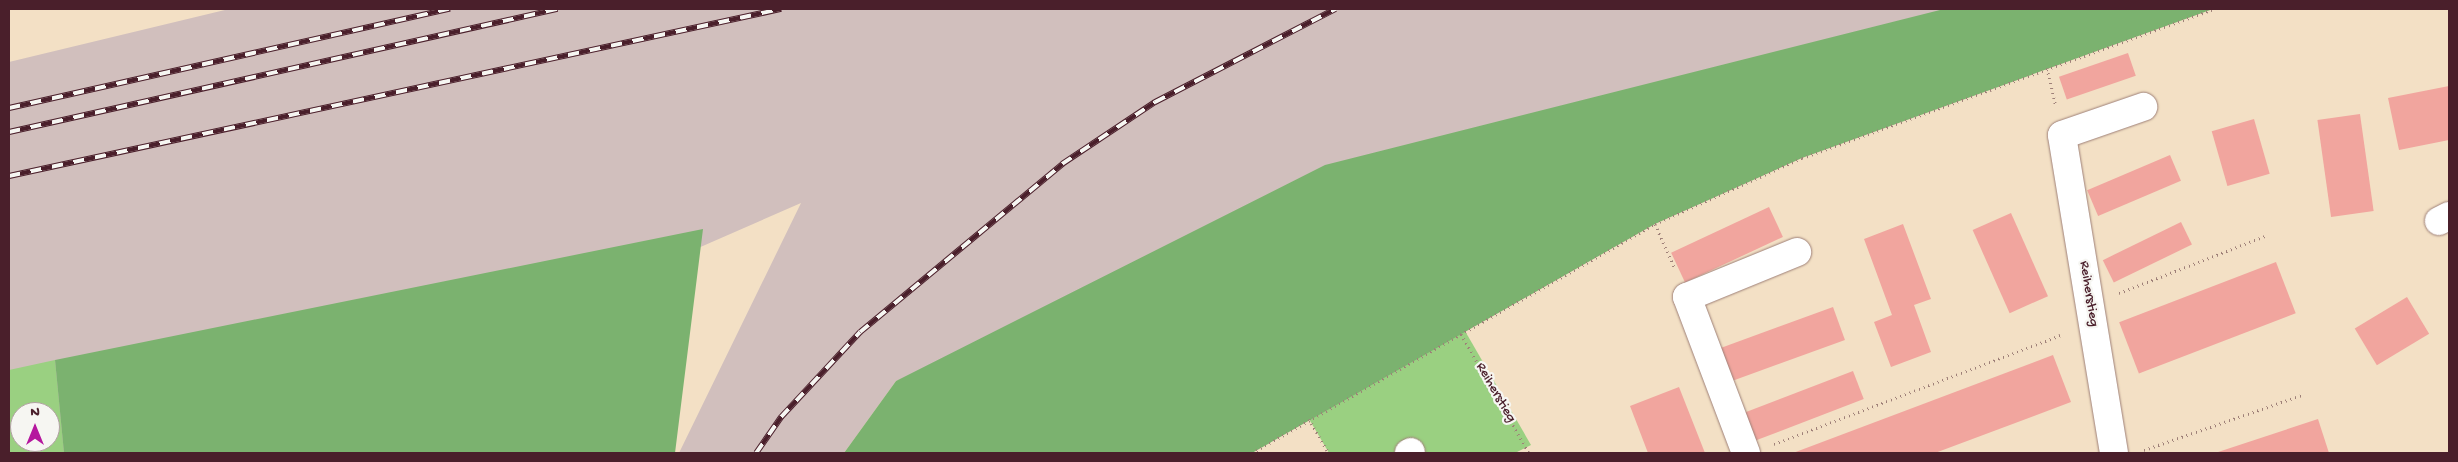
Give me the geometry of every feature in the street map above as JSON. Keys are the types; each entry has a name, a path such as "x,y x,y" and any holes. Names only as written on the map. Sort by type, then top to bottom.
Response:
{"street":[{"name":"Reiherstieg","path":"2114,453 2062,135 2143,107"},
{"path":"1758,450 1687,297 1797,252"}],"path":[{"path":"1252,453 1655,224 1802,158 2214,9"},
{"path":"1655,224 1687,297"},
{"path":"1758,450 2091,313 2265,236"},
{"name":"Reiherstieg","path":"1460,334 1529,453"},
{"path":"2135,453 2302,396"},
{"path":"1309,419 1329,453"}],"shaded area":[{"path":"229,9 2083,9 896,381 844,453 679,453 801,203 376,389 134,453 9,453 9,62"}],"green space":[{"path":"1944,9 2213,9 1802,158 1655,224 1252,453 844,453 896,381 1325,165"},
{"path":"703,229 675,453 64,453 55,360"},
{"path":"1465,331 1531,445 1515,453 1329,453 1309,419"},
{"path":"55,360 59,402 10,402 10,452 60,452 60,412 64,453 9,453 9,370"}],"building":[{"path":"2128,53 2136,76 2067,99 2059,77"},
{"path":"2449,86 2449,140 2399,150 2388,98"},
{"path":"2360,114 2374,211 2331,217 2317,120"},
{"path":"2254,119 2270,174 2227,186 2212,131"},
{"path":"2170,155 2181,181 2098,216 2087,190"},
{"path":"1769,207 1783,237 1685,283 1671,253"},
{"path":"2011,213 2048,296 2010,313 1973,230"},
{"path":"2181,222 2192,244 2114,283 2103,260"},
{"path":"1903,224 1931,299 1914,305 1931,352 1891,367 1874,322 1892,315 1864,239"},
{"path":"2276,262 2296,313 2139,374 2119,322"},
{"path":"2407,297 2429,334 2377,365 2355,328"},
{"path":"1833,307 1845,340 1731,381 1719,348"},
{"path":"2053,355 2071,402 1935,453 1793,453"},
{"path":"1853,371 1864,399 1754,441 1743,413"},
{"path":"1679,387 1705,453 1648,453 1630,406"},
{"path":"2318,419 2329,453 2215,453"}],"railway":[{"path":"9,108 450,9"},
{"path":"9,132 557,9"},
{"path":"9,176 781,9"},
{"path":"756,453 781,417 860,332 1062,164 1155,102 1335,9"}]}
